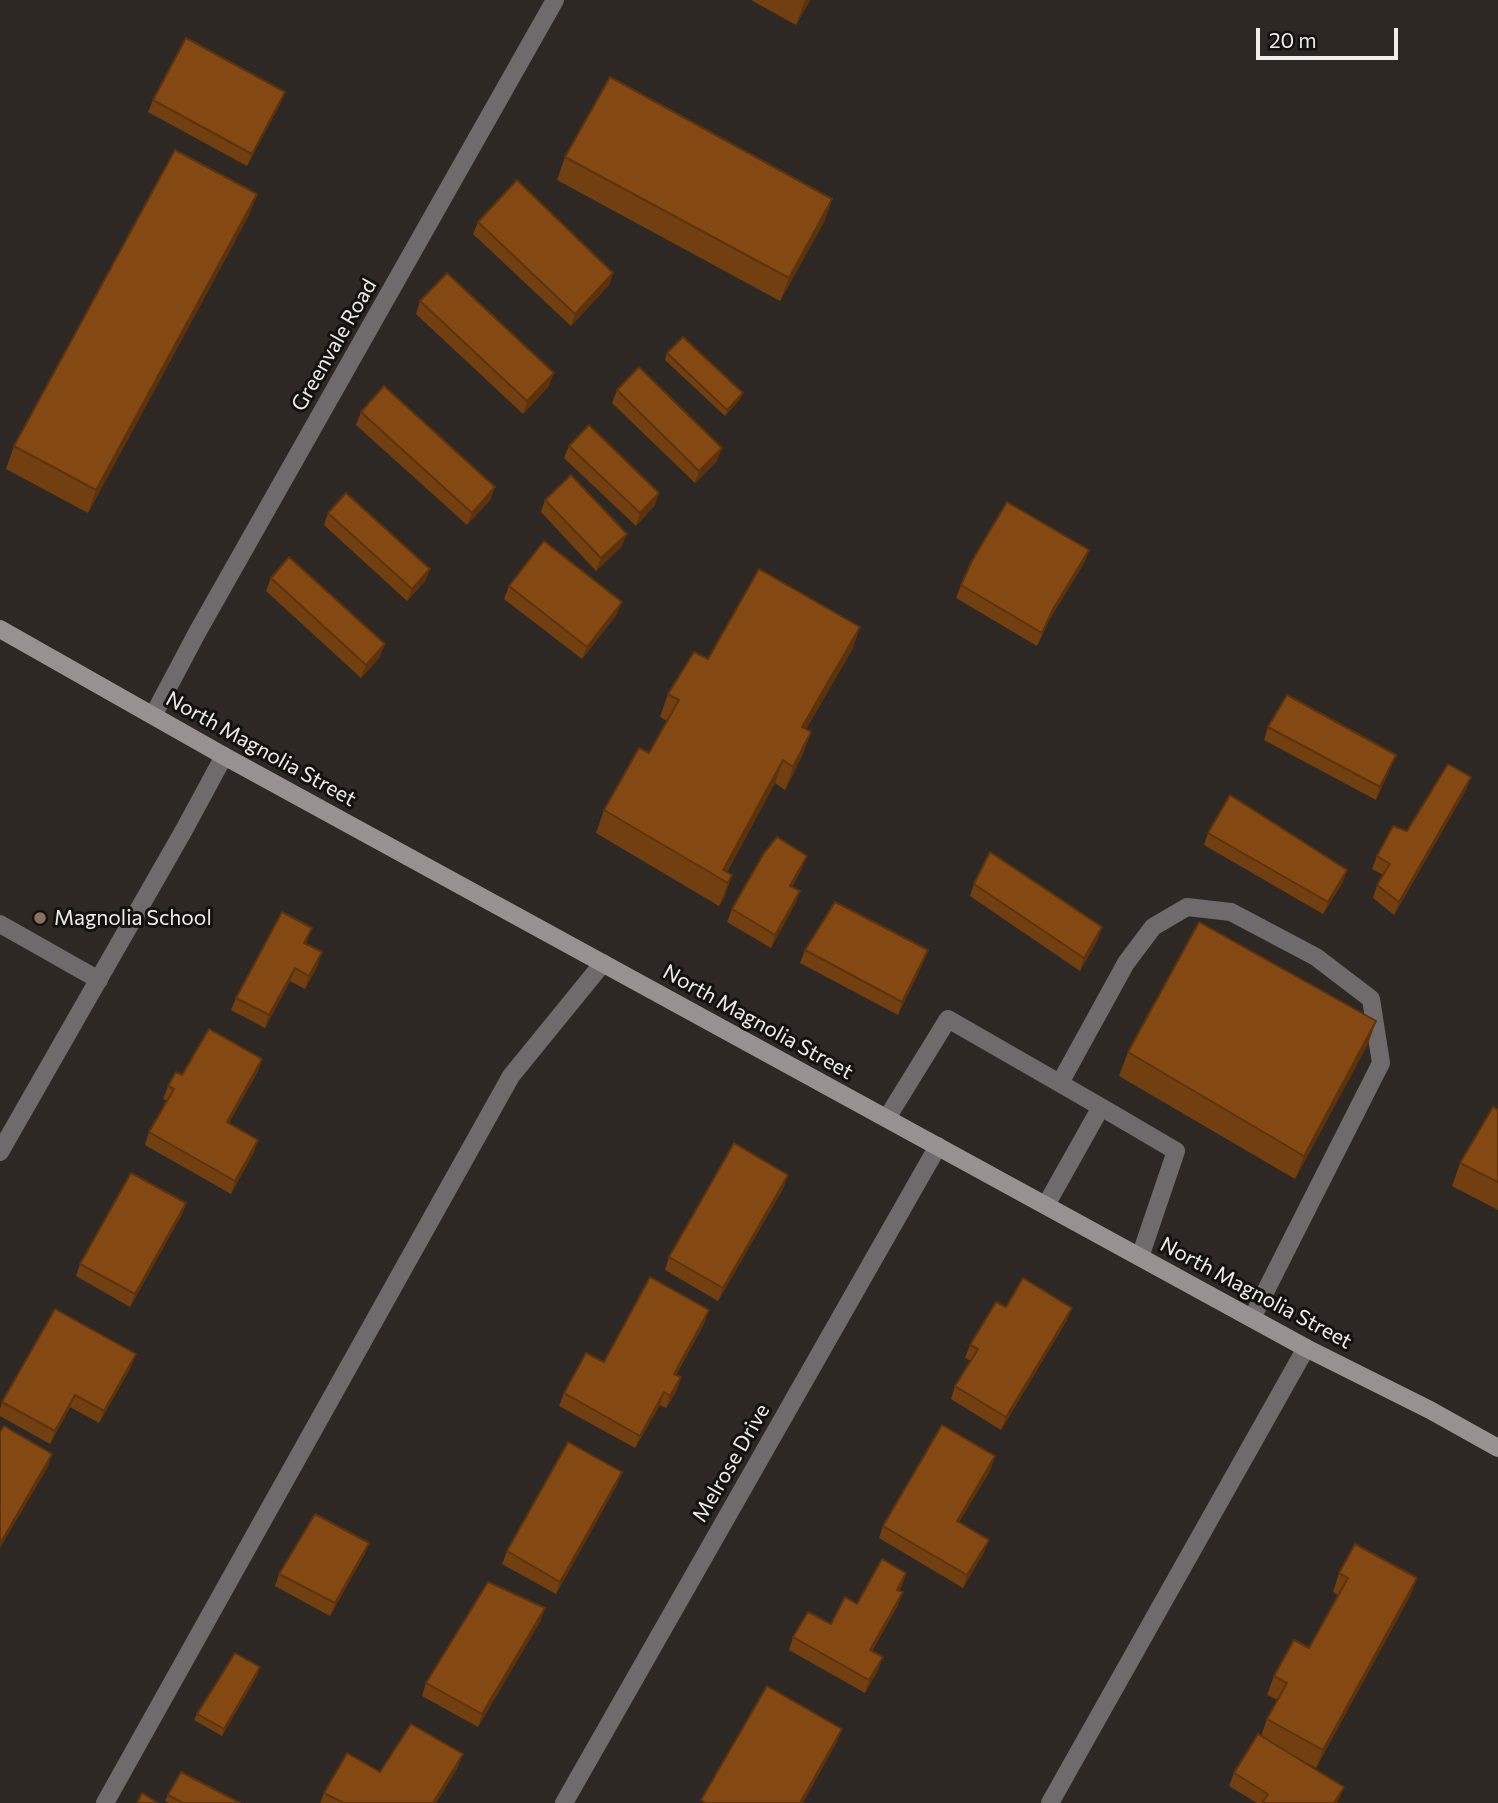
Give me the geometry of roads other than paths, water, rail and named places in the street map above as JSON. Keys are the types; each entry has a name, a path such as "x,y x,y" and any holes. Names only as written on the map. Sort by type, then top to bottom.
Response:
{"street":[{"name":"Greenvale Road","path":"154,714 555,0"},
{"name":"North Magnolia Street","path":"0,629 224,756 1306,1348 1430,1410 1498,1448"},
{"path":"0,1152 224,756"},
{"path":"1060,1083 1126,963 1153,928 1188,907 1231,912 1316,957 1371,999 1381,1063 1252,1318"},
{"path":"0,924 99,980"},
{"path":"105,1803 511,1076 603,963"},
{"path":"887,1118 948,1019 1177,1152 1140,1257"},
{"path":"1046,1205 1101,1107"},
{"name":"Melrose Drive","path":"564,1803 937,1146"},
{"path":"1051,1803 1306,1348"}],"place":[{"name":"Magnolia School","path":"40,918"}]}
